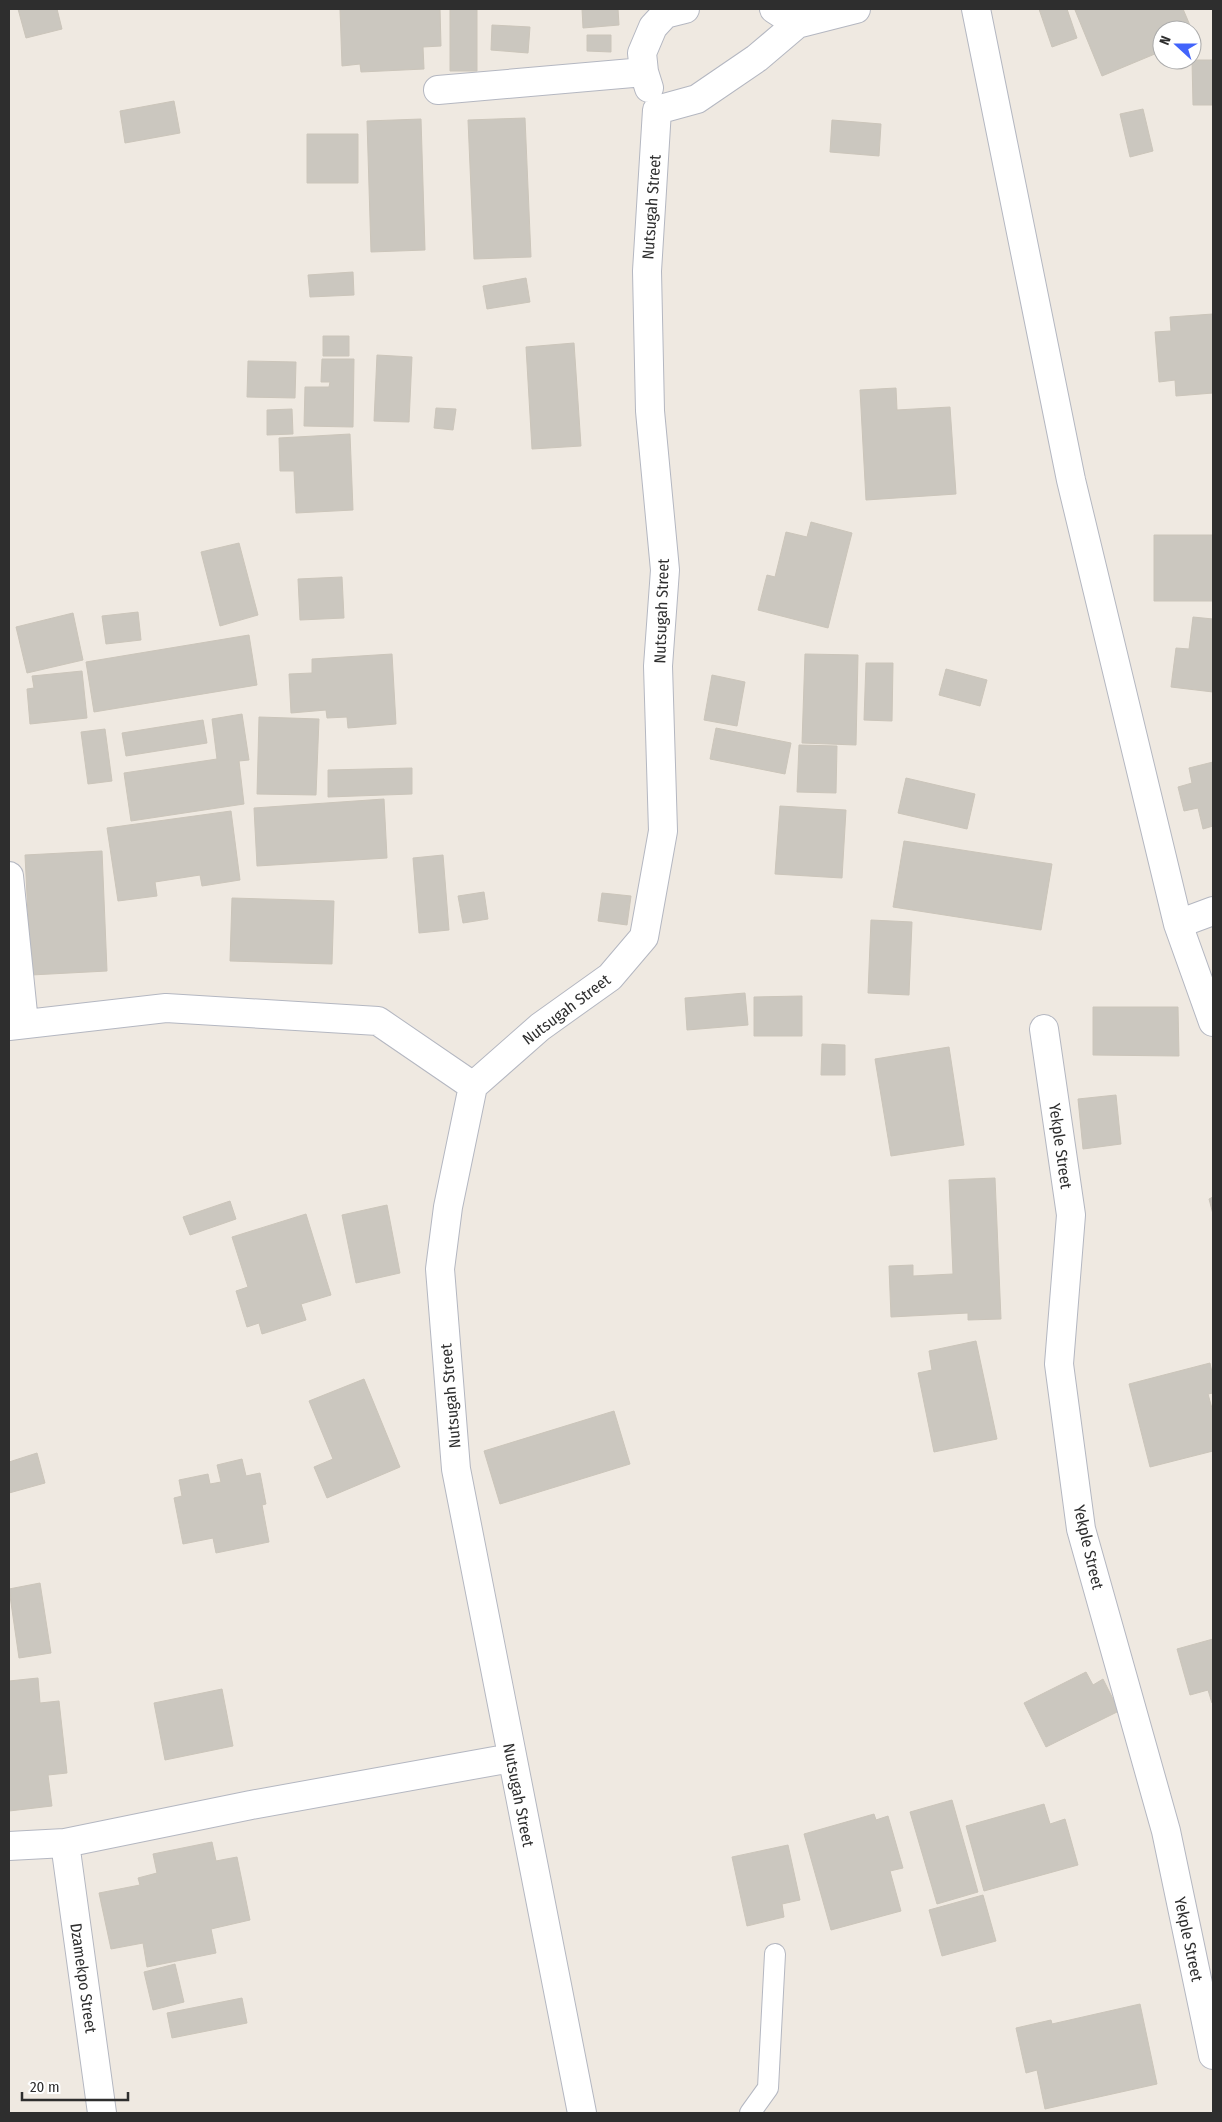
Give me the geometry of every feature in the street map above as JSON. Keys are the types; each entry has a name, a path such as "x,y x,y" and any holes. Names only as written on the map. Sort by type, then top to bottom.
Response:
{"street":[{"path":"685,9 665,14 653,27 642,53 644,72 657,110 697,99 757,58 797,24 856,9"},
{"path":"774,9 797,24"},
{"path":"976,9 1071,480 1178,924 1213,1022"},
{"path":"438,90 644,72"},
{"name":"Nutsugah Street","path":"582,2113 511,1758 456,1468 440,1269 448,1207 473,1086 540,1027 610,976 644,937 663,831 658,666 665,570 650,411 646,271 657,110"},
{"path":"9,876 16,1025 166,1008 378,1021 473,1086"},
{"path":"1178,924 1213,911"},
{"name":"Yekple Street","path":"1044,1029 1071,1215 1059,1364 1081,1528 1166,1831 1213,2055"},
{"path":"9,1846 65,1843 252,1805 511,1758"},
{"name":"Dzamekpo Street","path":"65,1843 102,2113"}],"lane":[{"path":"750,2113 768,2088 775,1954"}],"building":[{"path":"18,9 57,9 62,29 26,38"},
{"path":"340,9 440,9 441,46 423,47 424,69 361,72 360,64 342,66"},
{"path":"450,9 477,9 477,71 450,71"},
{"path":"582,9 618,9 619,25 583,28"},
{"path":"1039,9 1067,9 1077,38 1052,47"},
{"path":"1183,9 1188,20 1152,20 1152,55 1102,76 1075,10"},
{"path":"492,25 530,27 528,53 491,50"},
{"path":"587,35 611,35 611,52 587,51"},
{"path":"1202,60 1213,60 1213,105 1193,105 1192,70 1202,70"},
{"path":"174,101 180,133 125,143 120,111"},
{"path":"1143,109 1153,151 1130,157 1120,114"},
{"path":"525,118 531,257 474,259 468,120"},
{"path":"421,119 425,250 371,252 367,121"},
{"path":"832,120 881,124 879,156 830,152"},
{"path":"307,134 358,134 358,183 307,183"},
{"path":"353,272 354,295 310,297 308,275"},
{"path":"526,278 530,302 487,309 483,286"},
{"path":"1213,314 1213,393 1176,396 1175,380 1159,382 1155,332 1171,331 1170,317"},
{"path":"323,336 349,336 349,356 323,356"},
{"path":"574,343 581,446 532,449 526,347"},
{"path":"377,355 412,357 409,422 374,421"},
{"path":"322,359 354,359 353,427 304,426 305,387 329,387 330,382 321,382"},
{"path":"248,361 296,362 295,398 247,397"},
{"path":"896,388 897,410 950,407 956,494 866,500 860,390"},
{"path":"436,408 456,409 453,430 434,428"},
{"path":"292,409 293,434 267,435 267,410"},
{"path":"350,434 353,510 296,513 294,471 280,471 279,438"},
{"path":"811,522 852,533 828,628 758,610 767,575 775,577 786,532 807,537"},
{"path":"1154,535 1213,535 1213,601 1154,601"},
{"path":"239,543 258,615 220,626 201,552"},
{"path":"342,577 344,618 300,620 298,579"},
{"path":"138,612 141,640 106,644 102,616"},
{"path":"73,613 83,660 27,673 16,627"},
{"path":"1193,617 1213,619 1213,692 1171,687 1176,648 1189,649"},
{"path":"249,635 257,685 94,712 86,662"},
{"path":"392,654 396,724 348,728 347,717 327,718 326,710 291,713 289,674 312,673 312,659"},
{"path":"805,654 858,655 856,745 802,743"},
{"path":"866,663 893,663 892,721 864,720"},
{"path":"946,669 987,680 980,706 939,695"},
{"path":"82,671 87,718 30,724 27,689 34,688 32,676"},
{"path":"712,675 745,682 737,726 704,720"},
{"path":"242,714 249,760 239,761 244,804 131,821 124,773 217,759 212,719"},
{"path":"259,717 319,719 316,795 257,794"},
{"path":"203,720 207,743 126,756 122,733"},
{"path":"716,728 791,743 785,774 710,759"},
{"path":"105,729 112,781 88,784 81,732"},
{"path":"799,745 837,746 836,793 797,792"},
{"path":"1213,762 1213,826 1203,829 1198,808 1184,811 1178,787 1192,783 1189,768"},
{"path":"412,768 412,794 328,797 328,770"},
{"path":"906,778 975,794 967,829 898,813"},
{"path":"384,799 387,858 257,866 254,808"},
{"path":"780,806 846,810 842,878 775,874"},
{"path":"231,811 240,880 202,886 200,875 155,882 157,896 118,901 107,828"},
{"path":"904,841 1052,864 1041,930 893,907"},
{"path":"102,851 107,971 31,975 25,855"},
{"path":"443,855 449,930 419,933 413,858"},
{"path":"484,892 488,919 463,923 458,896"},
{"path":"602,893 631,896 627,925 598,921"},
{"path":"232,898 334,901 332,964 230,961"},
{"path":"871,920 912,922 909,995 868,993"},
{"path":"745,993 748,1025 687,1030 685,998"},
{"path":"802,996 802,1036 754,1036 754,997"},
{"path":"1093,1007 1178,1007 1179,1056 1093,1055"},
{"path":"822,1044 845,1045 845,1075 821,1075"},
{"path":"949,1047 964,1145 891,1156 875,1059"},
{"path":"1116,1095 1121,1144 1083,1149 1078,1099"},
{"path":"995,1178 1001,1319 968,1320 968,1313 891,1317 889,1266 913,1265 913,1276 953,1274 949,1180"},
{"path":"1213,1197 1213,1214 1209,1199"},
{"path":"230,1201 236,1219 190,1235 183,1217"},
{"path":"387,1205 400,1273 356,1283 342,1215"},
{"path":"306,1214 331,1295 301,1304 306,1320 262,1334 259,1323 247,1327 236,1291 248,1287 232,1237"},
{"path":"976,1341 997,1439 934,1452 918,1373 932,1370 929,1351"},
{"path":"1210,1363 1213,1377 1213,1393 1208,1394 1213,1412 1213,1451 1150,1467 1129,1384"},
{"path":"364,1379 400,1467 327,1498 314,1467 333,1459 309,1401"},
{"path":"614,1411 630,1464 500,1504 484,1451"},
{"path":"37,1453 45,1483 9,1493 9,1462"},
{"path":"242,1459 246,1476 260,1473 266,1504 262,1505 269,1542 216,1553 213,1538 183,1544 174,1498 182,1496 179,1480 208,1474 210,1484 221,1482 217,1465"},
{"path":"40,1583 51,1653 19,1658 9,1589"},
{"path":"1213,1639 1212,1703 1208,1690 1190,1695 1177,1649"},
{"path":"1086,1672 1093,1685 1103,1679 1119,1711 1046,1747 1024,1703"},
{"path":"38,1678 40,1703 59,1701 67,1773 48,1775 52,1806 9,1811 9,1681"},
{"path":"222,1689 233,1746 165,1760 154,1703"},
{"path":"952,1800 978,1892 937,1904 910,1812"},
{"path":"1044,1804 1050,1824 1065,1819 1078,1865 984,1891 966,1826"},
{"path":"874,1814 876,1820 888,1816 903,1868 890,1871 901,1911 831,1930 804,1834"},
{"path":"212,1842 216,1861 237,1857 250,1920 211,1929 216,1953 147,1967 143,1943 111,1949 99,1893 140,1885 138,1878 157,1873 153,1854"},
{"path":"788,1845 800,1900 782,1904 784,1917 747,1926 732,1857"},
{"path":"983,1895 996,1941 942,1956 929,1910"},
{"path":"175,1964 184,2002 153,2010 144,1972"},
{"path":"242,1998 247,2023 172,2038 167,2013"},
{"path":"1140,2004 1157,2084 1045,2109 1037,2070 1026,2073 1016,2028 1051,2020 1052,2024"}]}
